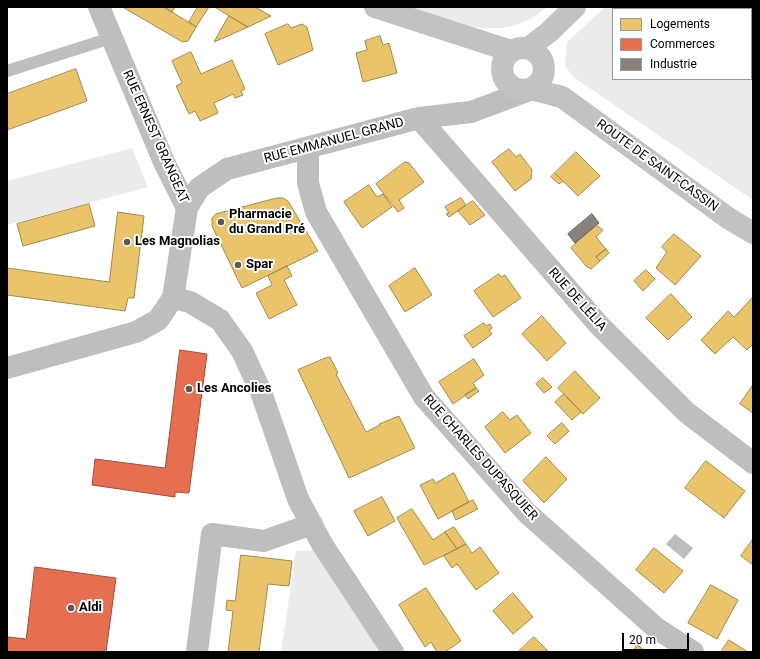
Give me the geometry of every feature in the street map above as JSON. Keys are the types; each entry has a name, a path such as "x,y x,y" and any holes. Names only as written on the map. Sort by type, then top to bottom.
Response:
{"street":[{"name":"RUE ERNEST GRANGEAT","path":"99,7 164,162 187,208 173,298"},
{"path":"375,7 483,43 520,73 548,34 575,7"},
{"name":"ROUTE DE SAINT-CASSIN","path":"520,73 562,97 728,218 753,233"},
{"name":"RUE EMMANUEL GRAND","path":"187,208 199,188 227,169 419,118 471,112 520,73"},
{"name":"RUE DE LÉLIA","path":"419,118 599,325 686,412 753,463"},
{"name":"RUE CHARLES DUPASQUIER","path":"308,148 308,183 316,212 424,397 527,513 656,628 693,652"},
{"path":"7,368 136,332 158,320 173,298 190,302 220,320 242,350 261,392 298,499 322,544 393,652"},
{"path":"196,652 212,534 264,541 312,524"}],"lane":[{"path":"7,71 111,38"}],"shaded area":[{"path":"409,7 547,7 531,19 514,25 497,28 480,28 444,20"},
{"path":"605,7 753,7 753,200 572,76 565,65 567,42"},
{"path":"132,148 148,187 7,225 7,181"},
{"path":"675,534 693,548 684,559 666,544"},
{"path":"318,550 380,652 281,652 296,551"}],"building: Logements":[{"path":"123,7 164,7 196,27 188,41 183,42"},
{"path":"164,7 175,7 172,12"},
{"path":"198,7 209,7 196,27 189,22"},
{"path":"215,7 255,7 271,16 248,27"},
{"path":"229,16 248,27 214,42 219,33"},
{"path":"288,24 291,28 302,24 307,27 313,50 278,65 265,34"},
{"path":"380,36 383,45 389,43 397,73 363,82 356,53 367,50 365,41"},
{"path":"191,52 201,74 232,60 245,89 241,91 243,95 235,98 233,94 214,103 218,113 200,121 195,111 189,114 176,86 182,83 172,61"},
{"path":"76,69 87,101 7,130 7,94"},
{"path":"509,149 516,157 520,154 532,170 531,179 515,191 492,162"},
{"path":"576,152 600,176 578,196 555,173"},
{"path":"405,162 409,163 424,182 399,200 404,208 398,212 376,184"},
{"path":"555,173 563,181 559,184 551,177"},
{"path":"369,185 377,197 383,194 392,207 362,228 344,202"},
{"path":"277,198 283,198 288,201 318,251 242,288 212,226 212,218 216,214"},
{"path":"461,198 466,205 449,217 446,214 449,213 445,207"},
{"path":"473,201 485,215 470,225 458,211"},
{"path":"89,204 95,226 23,246 17,224"},
{"name":"Les Magnolias","path":"118,212 144,216 134,298 128,298 125,311 7,295 7,268 109,282"},
{"path":"596,225 603,230 596,237 606,249 596,257 600,261 591,269 586,266 571,248"},
{"path":"674,234 701,256 675,285 656,268 667,252 662,247"},
{"path":"606,249 609,253 600,261 596,257"},
{"path":"287,266 292,276 284,280 297,305 269,319 256,293 272,285 268,276"},
{"path":"415,268 432,295 405,312 389,286"},
{"path":"646,270 655,279 643,291 634,281"},
{"path":"499,274 501,277 505,275 521,298 493,317 474,291"},
{"path":"671,294 692,317 668,340 646,318"},
{"path":"753,297 753,344 747,350 733,337 715,354 701,340 728,311 734,317"},
{"path":"542,316 566,343 547,361 522,334"},
{"path":"484,323 486,326 490,324 492,328 489,330 492,334 473,348 464,336"},
{"path":"330,357 338,373 336,374 366,432 380,425 379,424 399,416 415,448 349,478 298,370"},
{"path":"474,359 484,375 473,383 476,388 453,404 439,382"},
{"path":"575,371 600,398 583,414 558,388"},
{"path":"543,378 552,387 544,393 536,384"},
{"path":"753,385 753,413 740,404"},
{"path":"476,388 479,391 468,399 465,395"},
{"path":"564,394 581,412 572,420 555,402"},
{"path":"503,412 510,420 517,415 531,433 505,453 485,427"},
{"path":"562,423 569,431 555,444 547,436"},
{"path":"546,457 567,479 544,503 523,481"},
{"path":"706,461 745,491 724,518 685,488"},
{"path":"454,473 469,502 438,519 420,485 433,479 435,483"},
{"path":"382,497 395,521 368,536 354,511"},
{"path":"473,500 478,509 456,520 452,511"},
{"path":"412,509 433,540 445,532 457,549 424,565 397,518"},
{"path":"454,527 466,544 457,549 445,532"},
{"path":"753,539 753,565 741,556"},
{"path":"466,544 472,553 480,547 499,573 476,590 457,564 452,568 444,556"},
{"path":"654,548 683,571 664,593 636,570"},
{"path":"241,555 292,561 289,586 268,584 259,652 228,652 233,611 226,610 227,600 235,601"},
{"path":"711,585 738,600 717,639 688,623"},
{"path":"426,588 461,641 445,652 437,652 431,642 425,647 399,605"},
{"path":"513,593 533,617 513,634 493,611"},
{"path":"534,637 548,651 518,652"},
{"path":"729,640 748,652 721,652"},
{"path":"637,645 647,652 633,652"}],"building: Commerces":[{"name":"Les Ancolies","path":"180,350 207,354 189,493 175,492 175,497 92,485 95,459 165,468"},
{"name":"Aldi","path":"35,567 116,578 106,652 7,652 8,637 26,639"}],"building: Industrie":[{"path":"592,214 599,223 575,243 568,234"}],"place":[{"name":"Pharmacie du Grand Pré","path":"221,222"},
{"name":"Les Magnolias","path":"127,242"},
{"name":"Spar","path":"238,265"},
{"name":"Les Ancolies","path":"189,389"},
{"name":"Aldi","path":"71,608"}]}
